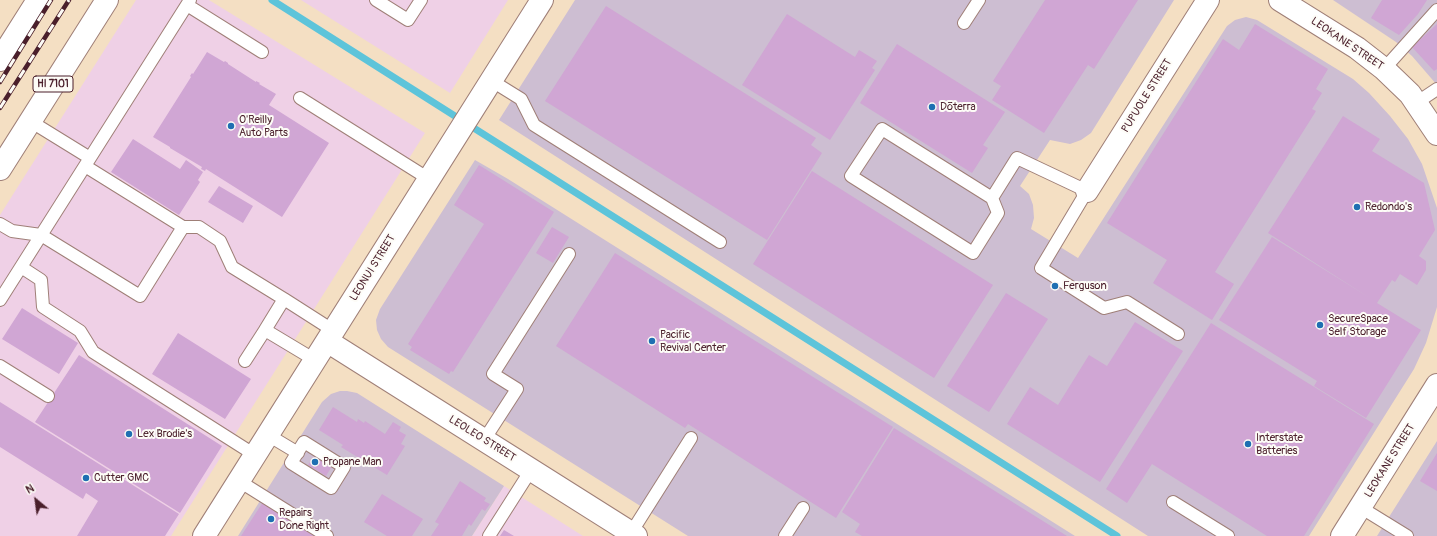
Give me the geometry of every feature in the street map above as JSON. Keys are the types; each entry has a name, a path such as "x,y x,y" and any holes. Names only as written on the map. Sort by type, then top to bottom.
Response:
{"street":[{"path":"0,60 38,0"},
{"name":"HI 7101","path":"0,169 106,0"},
{"name":"LEONUI STREET","path":"204,536 542,0"},
{"name":"PUPUOLE STREET","path":"1087,191 1208,0"},
{"name":"LEOKANE STREET","path":"1280,0 1357,48 1384,69 1410,94 1437,134"},
{"name":"LEOLEO STREET","path":"330,336 484,440 633,534"},
{"name":"LEOKANE STREET","path":"1342,536 1437,385"}],"lane":[{"path":"376,0 408,20 421,0"},
{"path":"964,23 979,0"},
{"path":"0,300 189,2 262,52"},
{"path":"1384,69 1437,10"},
{"path":"492,81 521,99 534,125 720,242"},
{"path":"1416,103 1437,89"},
{"path":"300,98 430,179"},
{"path":"30,121 87,162 183,227 199,227 220,241 232,267 284,299 330,336"},
{"path":"882,129 992,198 998,213 973,253 851,176 882,129"},
{"path":"992,198 1017,158 1087,191 1040,268 1104,308 1127,302 1178,334"},
{"path":"0,224 12,231 41,235 140,296 183,227"},
{"path":"484,440 517,389 492,374 569,254"},
{"path":"21,268 41,280 43,308 80,331 93,352 256,455"},
{"path":"245,361 284,299"},
{"path":"265,330 315,360"},
{"path":"0,366 48,396"},
{"path":"268,435 298,453"},
{"path":"633,534 691,438"},
{"path":"489,536 531,470"},
{"path":"239,481 327,536"},
{"path":"1173,502 1228,536"},
{"path":"1360,507 1407,536"},
{"path":"785,536 803,508"}],"shaded area":[{"path":"136,0 209,0 425,133 171,536 0,536 0,215"},
{"path":"301,0 508,0 450,93"},
{"path":"575,0 1174,0 1091,133 1081,140 1070,144 1050,140 1020,186 1029,194 1033,205 1034,218 1031,229 1078,258 1227,26 1235,20 1246,17 1257,20 1353,79 1369,93 1390,116 1408,139 1422,164 1437,208 1437,307 1426,343 1414,369 1309,536 1148,536 499,120"},
{"path":"1333,0 1437,0 1437,85 1412,56 1396,42"},
{"path":"475,160 508,179 1075,536 688,536 388,347 381,339 377,330 376,320 380,309"},
{"path":"340,391 357,393 504,486 472,536 238,536 322,402 331,394"},
{"path":"1437,441 1437,536 1377,536"},
{"path":"504,486 583,536 472,536"}],"building":[{"path":"1045,0 1138,0 1094,69 1088,65 1044,133 992,100 1001,86 993,81"},
{"path":"1382,0 1427,0 1418,14 1399,35 1371,18"},
{"path":"606,6 816,138 811,145 822,153 767,240 545,101"},
{"path":"787,14 855,57 859,50 877,61 872,68 875,70 830,140 742,85"},
{"path":"1255,24 1328,69 1316,89 1322,93 1312,109 1316,111 1215,272 1234,284 1212,320 1153,283 1167,260 1107,223 1223,39 1239,50"},
{"path":"1437,24 1437,69 1434,71 1412,47"},
{"name":"Dōterra","path":"897,44 1005,112 983,145 988,148 972,173 860,103"},
{"name":"O'Reilly Auto Parts","path":"207,52 224,62 225,61 276,94 269,105 329,143 282,217 206,169 205,171 201,169 202,167 153,137 191,77 190,76 192,73 193,74"},
{"path":"1343,116 1380,139 1372,151 1424,183 1435,230 1419,256 1426,261 1426,270 1417,285 1400,274 1395,282 1392,280 1377,303 1421,330 1366,418 1314,386 1317,381 1219,320 1272,237 1370,298 1268,233"},
{"path":"133,139 180,169 186,160 203,172 198,180 200,182 179,215 111,172"},
{"path":"479,165 554,212 453,372 451,371 449,374 410,350 412,347 408,344 484,224 454,205"},
{"path":"812,171 993,285 934,378 753,264"},
{"path":"219,186 253,206 243,223 208,202"},
{"path":"552,227 569,237 553,263 536,253"},
{"path":"615,253 893,427 836,518 688,424 685,428 556,346"},
{"path":"1006,293 1048,319 989,412 947,386"},
{"path":"22,308 78,343 59,374 2,339"},
{"path":"1135,322 1183,351 1100,482 1007,424 1030,387 1058,405 1089,355 1107,366"},
{"name":"Interstate Batteries","path":"1211,323 1374,424 1304,536 1267,536 1152,464 1127,503 1106,489"},
{"path":"178,333 251,379 225,419 152,374"},
{"name":"Lex Brodie's","path":"79,355 222,446 180,513 35,422"},
{"name":"Cutter GMC","path":"0,402 179,514 165,536 77,536 98,501 86,493 83,499 0,447"},
{"path":"333,407 357,422 358,419 364,423 365,421 385,434 393,422 401,427 399,431 406,435 401,444 405,446 387,475 341,447 343,445 319,430"},
{"path":"894,428 1067,536 862,536 855,532 860,524 842,512"},
{"path":"1437,453 1437,491 1420,481"},
{"path":"315,455 332,466 326,476 308,465"},
{"path":"460,481 486,498 484,501 490,504 485,511 482,509 471,526 469,524 462,536 431,536 439,524 435,522"},
{"path":"382,494 423,519 412,536 387,536 364,522"},
{"name":"Repairs Done Right","path":"263,502 317,536 241,536"},
{"path":"504,530 514,536 500,536"}],"waterway":[{"path":"272,0 1117,536"}],"railway":[{"path":"0,82 51,0"},
{"path":"0,108 69,0"}],"place":[{"name":"Dōterra","path":"932,107"},
{"name":"O'Reilly Auto Parts","path":"231,126"},
{"name":"Redondo's","path":"1357,207"},
{"name":"Ferguson","path":"1055,286"},
{"name":"SecureSpace Self Storage","path":"1320,325"},
{"name":"Pacific Revival Center","path":"652,341"},
{"name":"Lex Brodie's","path":"129,434"},
{"name":"Interstate Batteries","path":"1248,444"},
{"name":"Propane Man","path":"315,462"},
{"name":"Cutter GMC","path":"86,478"},
{"name":"Repairs Done Right","path":"271,519"}]}
